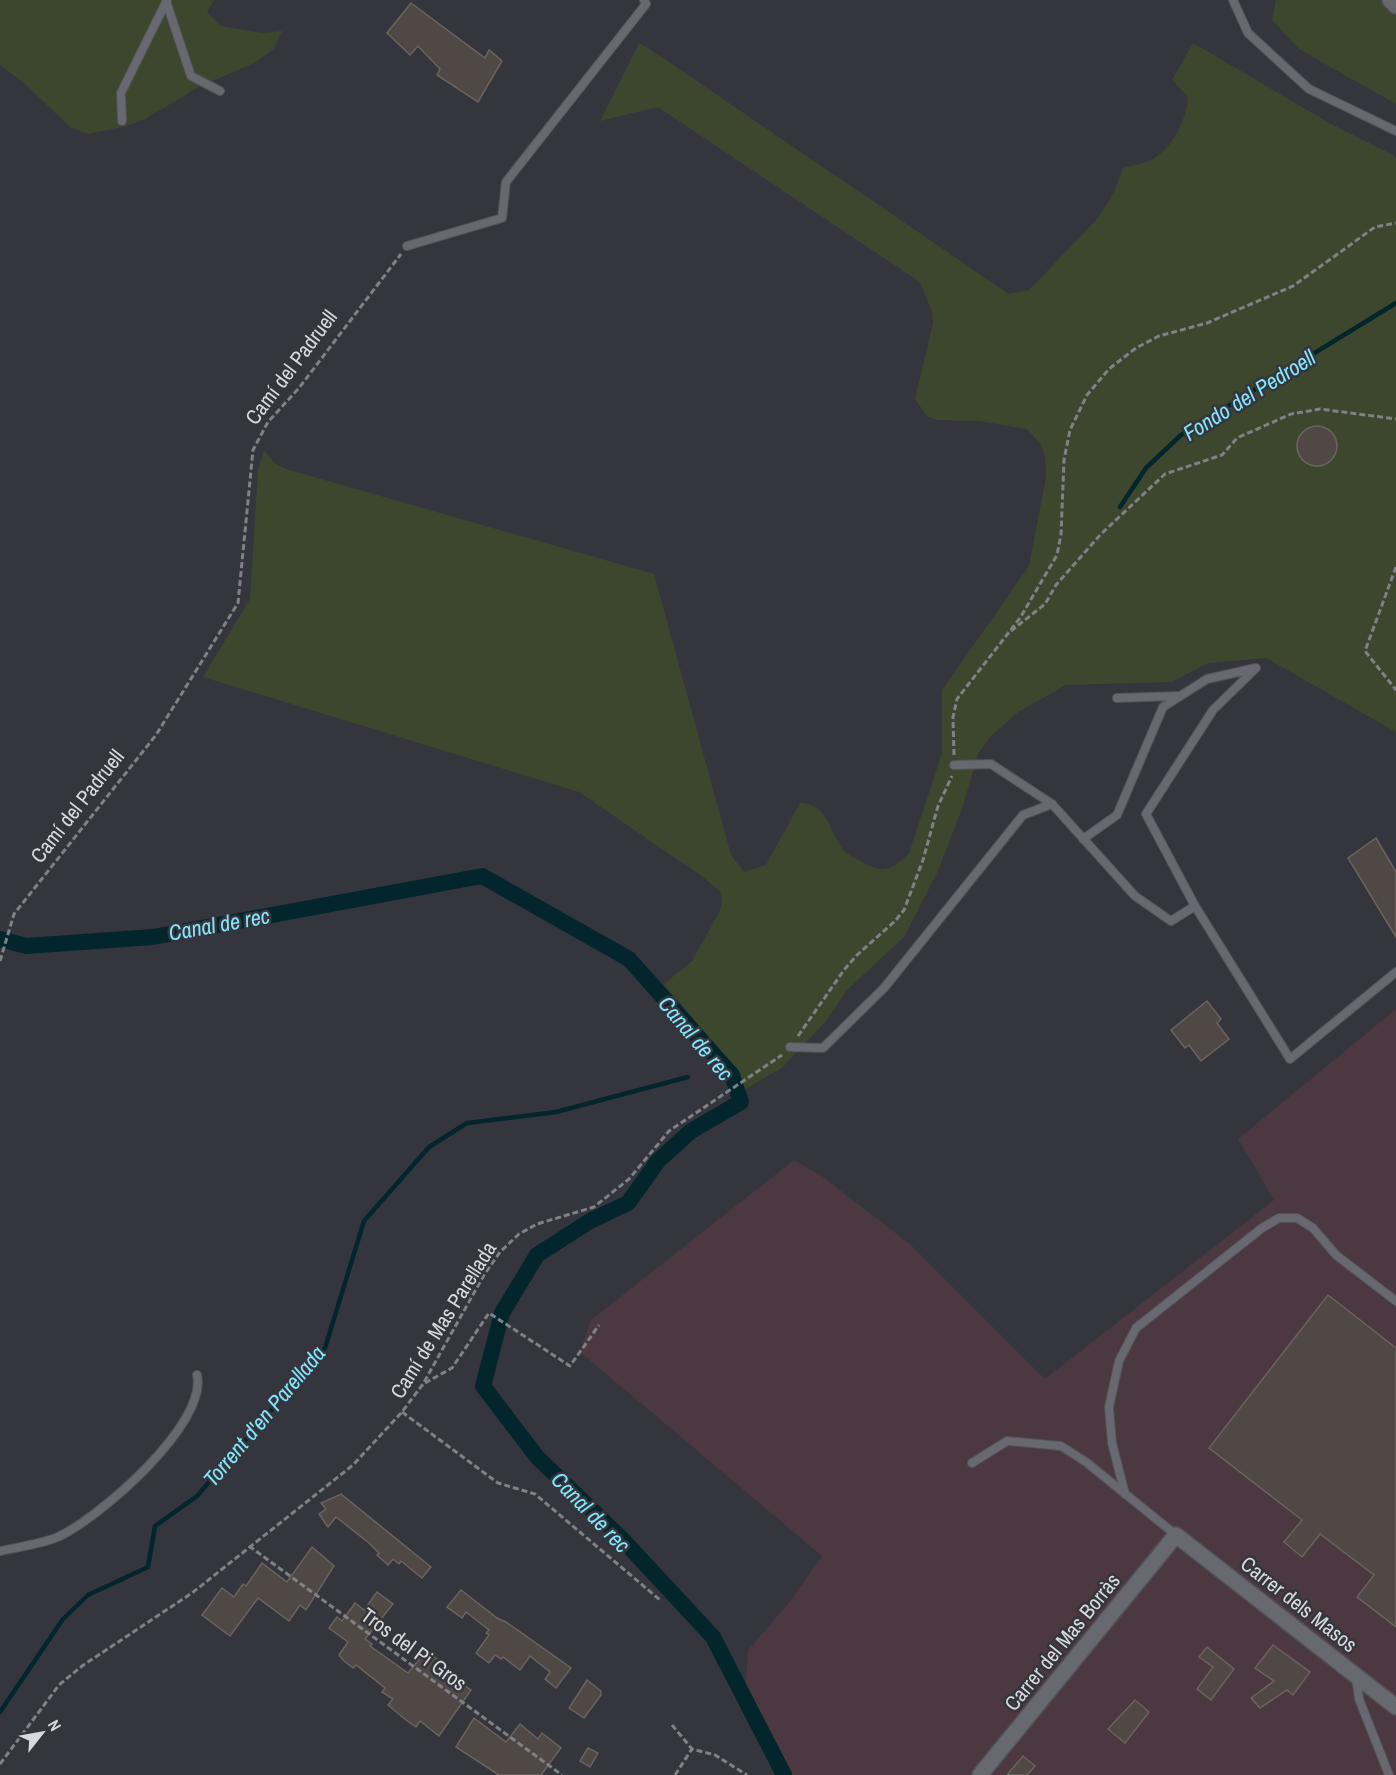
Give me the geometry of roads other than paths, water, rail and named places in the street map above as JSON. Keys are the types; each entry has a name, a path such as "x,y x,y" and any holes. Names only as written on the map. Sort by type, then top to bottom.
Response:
{"street":[{"path":"1390,0 1396,6"},
{"name":"Carrer dels Masos","path":"1176,1535 1396,1707"},
{"name":"Carrer del Mas Borràs","path":"980,1775 1176,1535"}],"lane":[{"path":"167,0 191,76 220,91"},
{"path":"122,120 121,93 167,0"},
{"path":"407,246 502,218 506,182 646,4 644,0"},
{"path":"1233,0 1248,33 1309,89 1396,131"},
{"path":"1083,839 1117,814 1163,707 1207,679 1256,668 1213,710 1146,814 1195,906 1290,1059 1396,972"},
{"path":"1116,698 1180,696"},
{"path":"954,765 991,764 1052,804 1135,896 1171,921 1195,906"},
{"path":"790,1047 823,1048 884,988 1023,814 1052,804"},
{"path":"1125,1494 1112,1443 1109,1407 1119,1361 1136,1328 1262,1228 1279,1218 1297,1218 1313,1228 1336,1255 1396,1301"},
{"path":"0,1551 58,1537 103,1506 146,1470 184,1424 200,1386 197,1375"},
{"path":"972,1463 1007,1441 1061,1446 1086,1462 1176,1535"},
{"path":"1355,1675 1359,1699 1389,1775"}],"waterway":[{"name":"Fondo del Pedroell","path":"1120,507 1146,468 1181,435 1396,303"},
{"name":"Canal de rec","path":"0,939 26,946 153,937 482,876 629,959 732,1075 741,1102 691,1131 658,1161 628,1203 590,1221 537,1255 502,1313 483,1386 537,1457 622,1539 713,1637 784,1775"},
{"name":"Torrent d'en Parellada","path":"0,1712 63,1619 88,1595 148,1567 155,1526 197,1496 325,1348 364,1221 429,1147 467,1123 556,1112 688,1077"}]}
